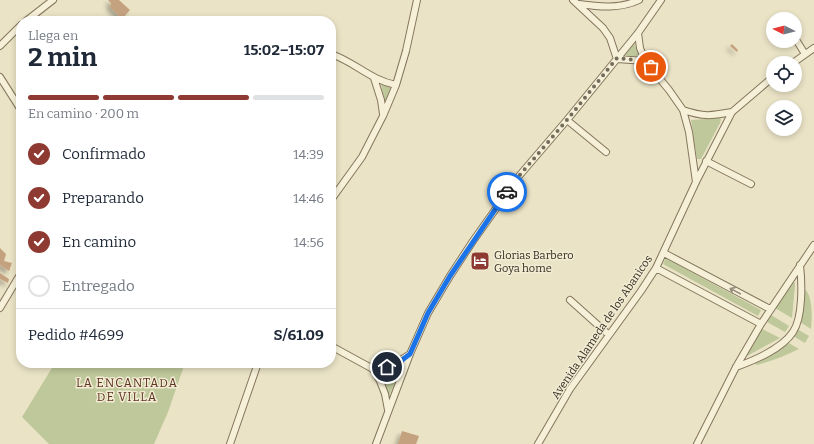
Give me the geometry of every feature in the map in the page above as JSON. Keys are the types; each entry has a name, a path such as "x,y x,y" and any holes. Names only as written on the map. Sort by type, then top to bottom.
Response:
{"street":[{"path":"32,16 53,0"},
{"path":"336,193 362,157 384,116 396,85 406,52 417,0"},
{"path":"576,2 612,7 639,0"},
{"path":"376,444 410,354 428,313 469,246 519,176 638,33 661,0"},
{"path":"576,2 604,28 610,38 617,58"},
{"path":"0,46 16,30"},
{"path":"638,33 640,48 645,61 683,110 689,132 696,182"},
{"path":"801,48 805,54"},
{"path":"802,56 814,48"},
{"path":"336,57 374,78 385,83 396,85"},
{"path":"617,58 645,61"},
{"path":"0,77 16,102"},
{"path":"374,78 384,116"},
{"path":"683,110 699,116 714,116 732,112 766,83"},
{"name":"Avenida Alameda de los Abanicos","path":"538,444 570,389 656,268 706,161 732,112"},
{"path":"567,120 606,152"},
{"path":"706,161 751,184"},
{"path":"697,444 736,367 761,324 814,245"},
{"path":"664,253 770,309"},
{"path":"736,367 755,360 770,352 788,339 794,332 798,324 801,303 802,281 800,265"},
{"path":"656,268 761,324"},
{"path":"0,308 16,281"},
{"path":"570,300 609,334"},
{"path":"336,349 373,369 385,394 388,410"},
{"path":"373,369 387,367 398,363 410,354"},
{"path":"230,444 256,368"}],"green space":[{"path":"634,42 639,57 624,55 623,54"},
{"path":"381,84 391,88 385,102"},
{"path":"721,119 720,123 701,159 697,159 691,120"},
{"path":"666,258 761,310 758,316 663,264"},
{"path":"793,282 795,285 792,318 775,308"},
{"path":"806,290 811,304 811,329 800,322"},
{"path":"771,315 789,326 785,332 767,322"},
{"path":"762,329 780,338 745,357 745,356"},
{"path":"797,329 809,336 805,343 793,336"},
{"path":"787,342 799,349 773,360 757,365 755,364 778,350"},
{"path":"403,364 389,396 379,374"},
{"path":"52,368 183,368 168,412 154,444 49,444 22,417"}],"building":[{"path":"108,0 119,0 130,10 125,16 119,16 110,7 111,3"},
{"path":"732,44 738,50 737,52 730,46"},
{"path":"0,248 6,254 4,261 12,263 9,271 0,265"},
{"path":"0,273 9,279 8,283 0,279"},
{"path":"402,431 419,436 416,444 398,444"}],"way so far":[{"path":"507,192 617,58 645,61 651,67"}],"place":[{"name":"Glorias Barbero Goya home","path":"480,261"}],"district":[{"name":"LA ENCANTADA DE VILLA","path":"127,390"}],"route":[{"path":"387,367 398,363 410,354 428,313 450,276 507,192"}]}
